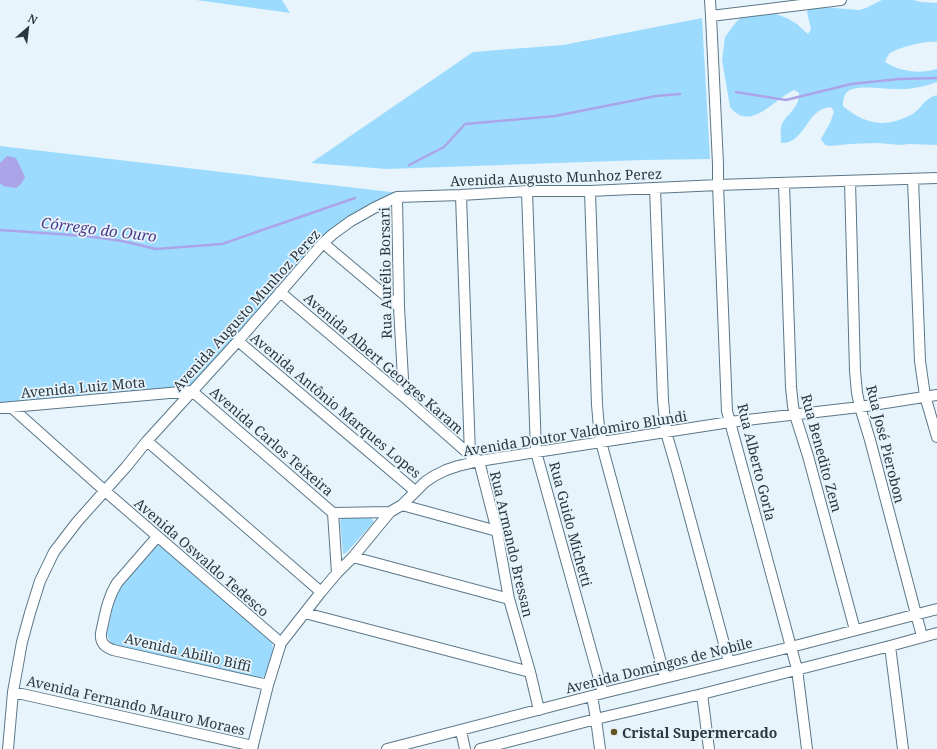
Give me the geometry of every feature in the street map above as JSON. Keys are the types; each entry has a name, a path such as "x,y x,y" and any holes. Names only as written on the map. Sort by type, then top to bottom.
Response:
{"street":[{"name":"Rua Alberto Gorla","path":"710,0 727,410 791,647 796,669 807,749"},
{"path":"711,16 794,3 841,0"},
{"name":"Avenida Augusto Munhoz Perez","path":"8,749 13,692 22,642 40,581 54,552 77,522 105,492 147,441 238,341 323,243 351,221 397,197 526,191 590,191 718,185 937,178"},
{"path":"913,179 920,361 924,396 937,437"},
{"name":"Rua José Pierobon","path":"850,181 855,371 857,393 922,636"},
{"name":"Rua Benedito Zem","path":"784,184 791,387 793,406 808,456 854,630"},
{"path":"655,188 663,400 666,432 729,662"},
{"name":"Rua Guido Michetti","path":"526,191 536,452 603,693"},
{"path":"590,191 597,405 601,442 665,678"},
{"path":"461,195 470,455"},
{"name":"Rua Aurélio Borsari","path":"397,197 399,307 404,397"},
{"path":"323,243 399,307"},
{"name":"Avenida Albert Georges Karam","path":"280,292 470,455"},
{"name":"Avenida Antônio Marques Lopes","path":"238,341 415,491"},
{"name":"Avenida Luiz Mota","path":"0,408 192,391"},
{"name":"Avenida Carlos Teixeira","path":"192,391 333,513 390,512"},
{"name":"Avenida Doutor Valdomiro Blundi","path":"253,748 280,643 305,614 321,592 353,557 390,512 402,505 415,491 434,476 458,466 479,461 730,422 860,407 937,394"},
{"name":"Avenida Oswaldo Tedesco","path":"11,407 105,492 280,643"},
{"path":"147,441 321,592"},
{"name":"Rua Armando Bressan","path":"470,455 479,461 497,531 509,599 530,672 539,710"},
{"path":"402,505 497,531"},
{"name":"Avenida Carlos Teixeira","path":"333,513 337,573"},
{"name":"Avenida Abilio Biffi","path":"157,537 117,583 112,591 108,599 101,633 103,644 113,650 268,685"},
{"path":"353,557 509,599"},
{"name":"Avenida Domingos de Nobile","path":"387,749 937,609"},
{"path":"305,614 530,672"},
{"path":"480,749 596,719 702,694 937,633"},
{"path":"890,646 903,749"},
{"name":"Avenida Fernando Mauro Moraes","path":"13,692 253,748"},
{"path":"702,694 709,749"},
{"path":"592,696 600,749"},
{"path":"460,730 465,749"}],"shaded area":[{"path":"196,0 282,0 290,13"},
{"path":"882,0 913,0 937,3 937,42 922,43 896,50 888,56 885,62 897,68 917,72 937,69 937,82 911,89 866,87 850,90 845,95 843,106 857,116 872,122 887,123 911,115 928,99 937,95 937,145 876,143 831,146 825,145 821,139 834,112 831,107 822,109 816,114 796,138 789,142 781,143 782,124 795,107 799,98 799,93 794,90 786,94 762,112 754,115 746,117 738,114 730,107 722,60 725,37 736,22 743,16 773,13 787,18 797,24 808,34 811,29 807,12 810,6 859,10"},
{"path":"702,18 710,159 387,169 311,163 473,52 563,45"},
{"path":"0,146 408,194 385,198 318,240 279,292 192,390 0,404"},
{"path":"7,156 16,158 25,177 21,184 16,188 3,186 0,183 0,163"},
{"path":"370,517 374,522 346,553 343,554 341,519"},
{"path":"160,545 272,643 273,649 268,672 265,676 260,679 116,646 111,642 107,633 118,589 155,546"}],"waterway":[{"path":"736,92 786,100 851,84 899,79 937,78"},
{"path":"409,165 444,147 465,124 555,116 656,96 680,94"},
{"name":"Córrego do Ouro","path":"0,230 86,236 122,241 156,249 222,244 355,198"}],"place":[{"name":"Cristal Supermercado","path":"614,732"}]}
